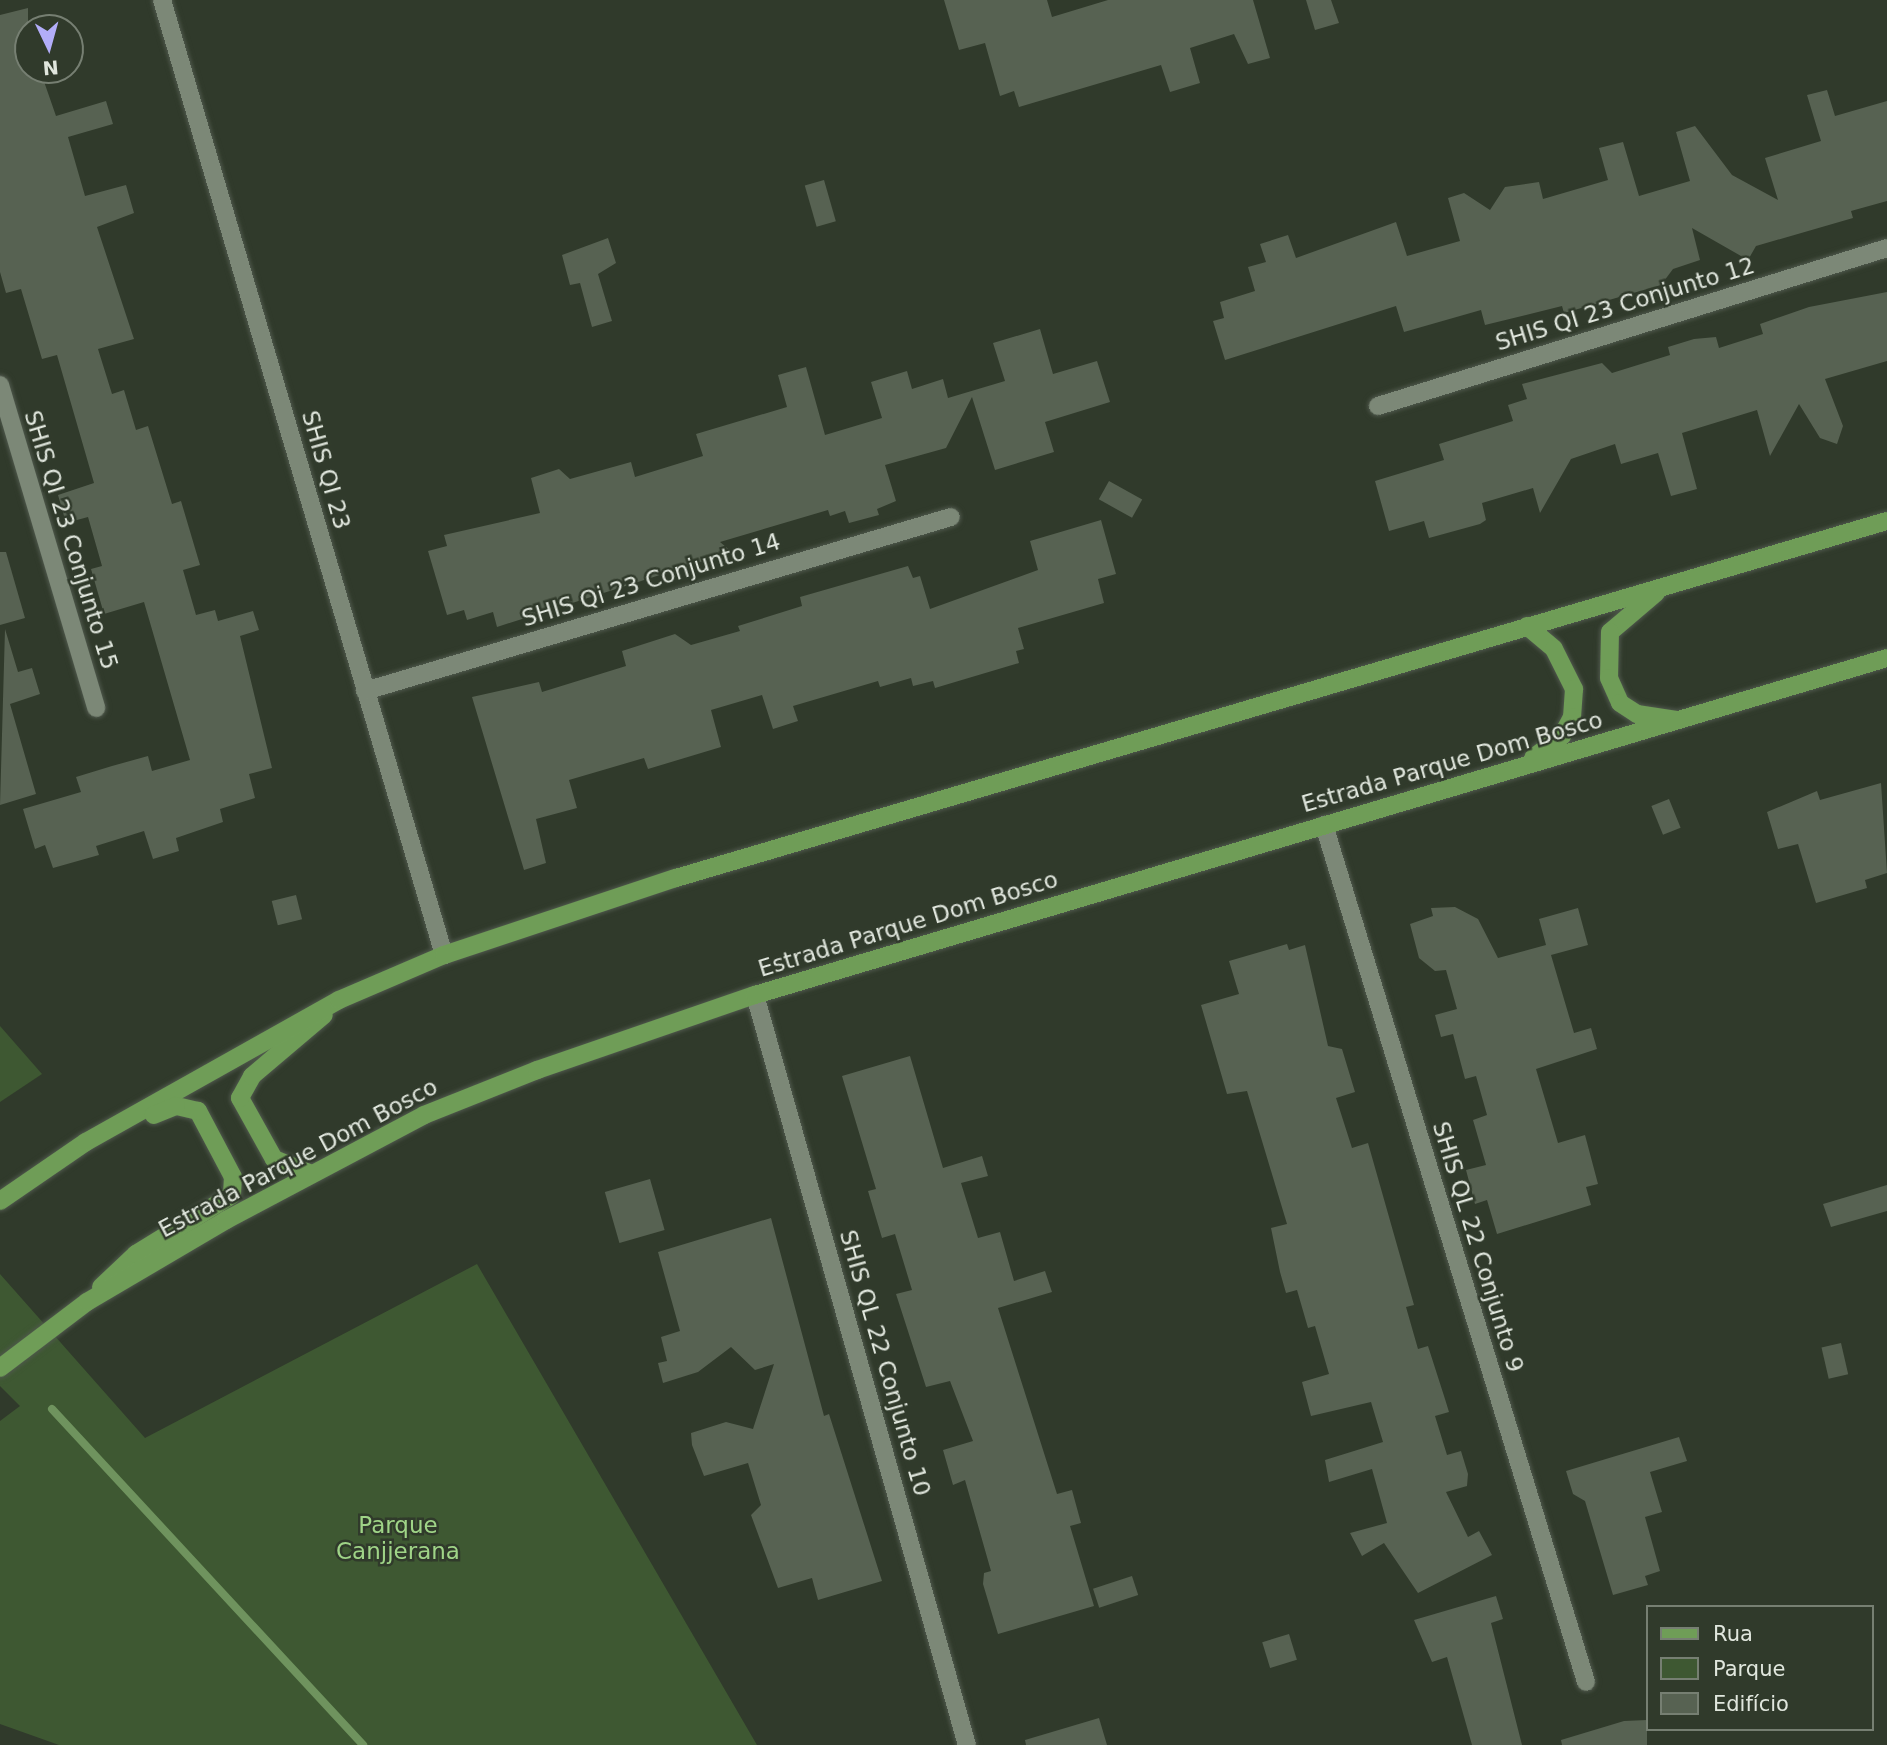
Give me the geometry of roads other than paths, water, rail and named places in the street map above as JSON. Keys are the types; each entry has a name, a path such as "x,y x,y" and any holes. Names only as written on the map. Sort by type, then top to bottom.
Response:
{"main road":[{"path":"0,1201 86,1142 339,1000 443,955 676,878 1674,582 1887,522"},
{"path":"1674,582 1622,616 1606,652 1620,703 1637,714 1686,721"},
{"path":"1524,764 1562,736 1572,717 1574,689 1554,649 1527,626"},
{"name":"Estrada Parque Dom Bosco","path":"0,1368 87,1303 312,1174 424,1115 755,995 1524,764 1686,721 1887,658"},
{"path":"312,1174 274,1159 240,1098 252,1076 339,1000"},
{"path":"86,1142 176,1106 187,1107 203,1118 234,1187 226,1203 136,1254 87,1303"}],"street":[{"name":"SHIS QI 23","path":"162,0 443,955"},
{"name":"SHIS QI 23 Conjunto 12","path":"1378,406 1887,248"},
{"name":"SHIS QI 23 Conjunto 15","path":"0,385 96,708"},
{"name":"SHIS Qi 23 Conjunto 14","path":"365,691 951,517"},
{"name":"SHIS QL 22 Conjunto 9","path":"1324,825 1586,1682"},
{"name":"SHIS QL 22 Conjunto 10","path":"755,995 967,1745"}],"waterway":[{"path":"52,1409 363,1745"}],"park label":[{"name":"Parque Canjjerana","path":"398,1538"}]}
